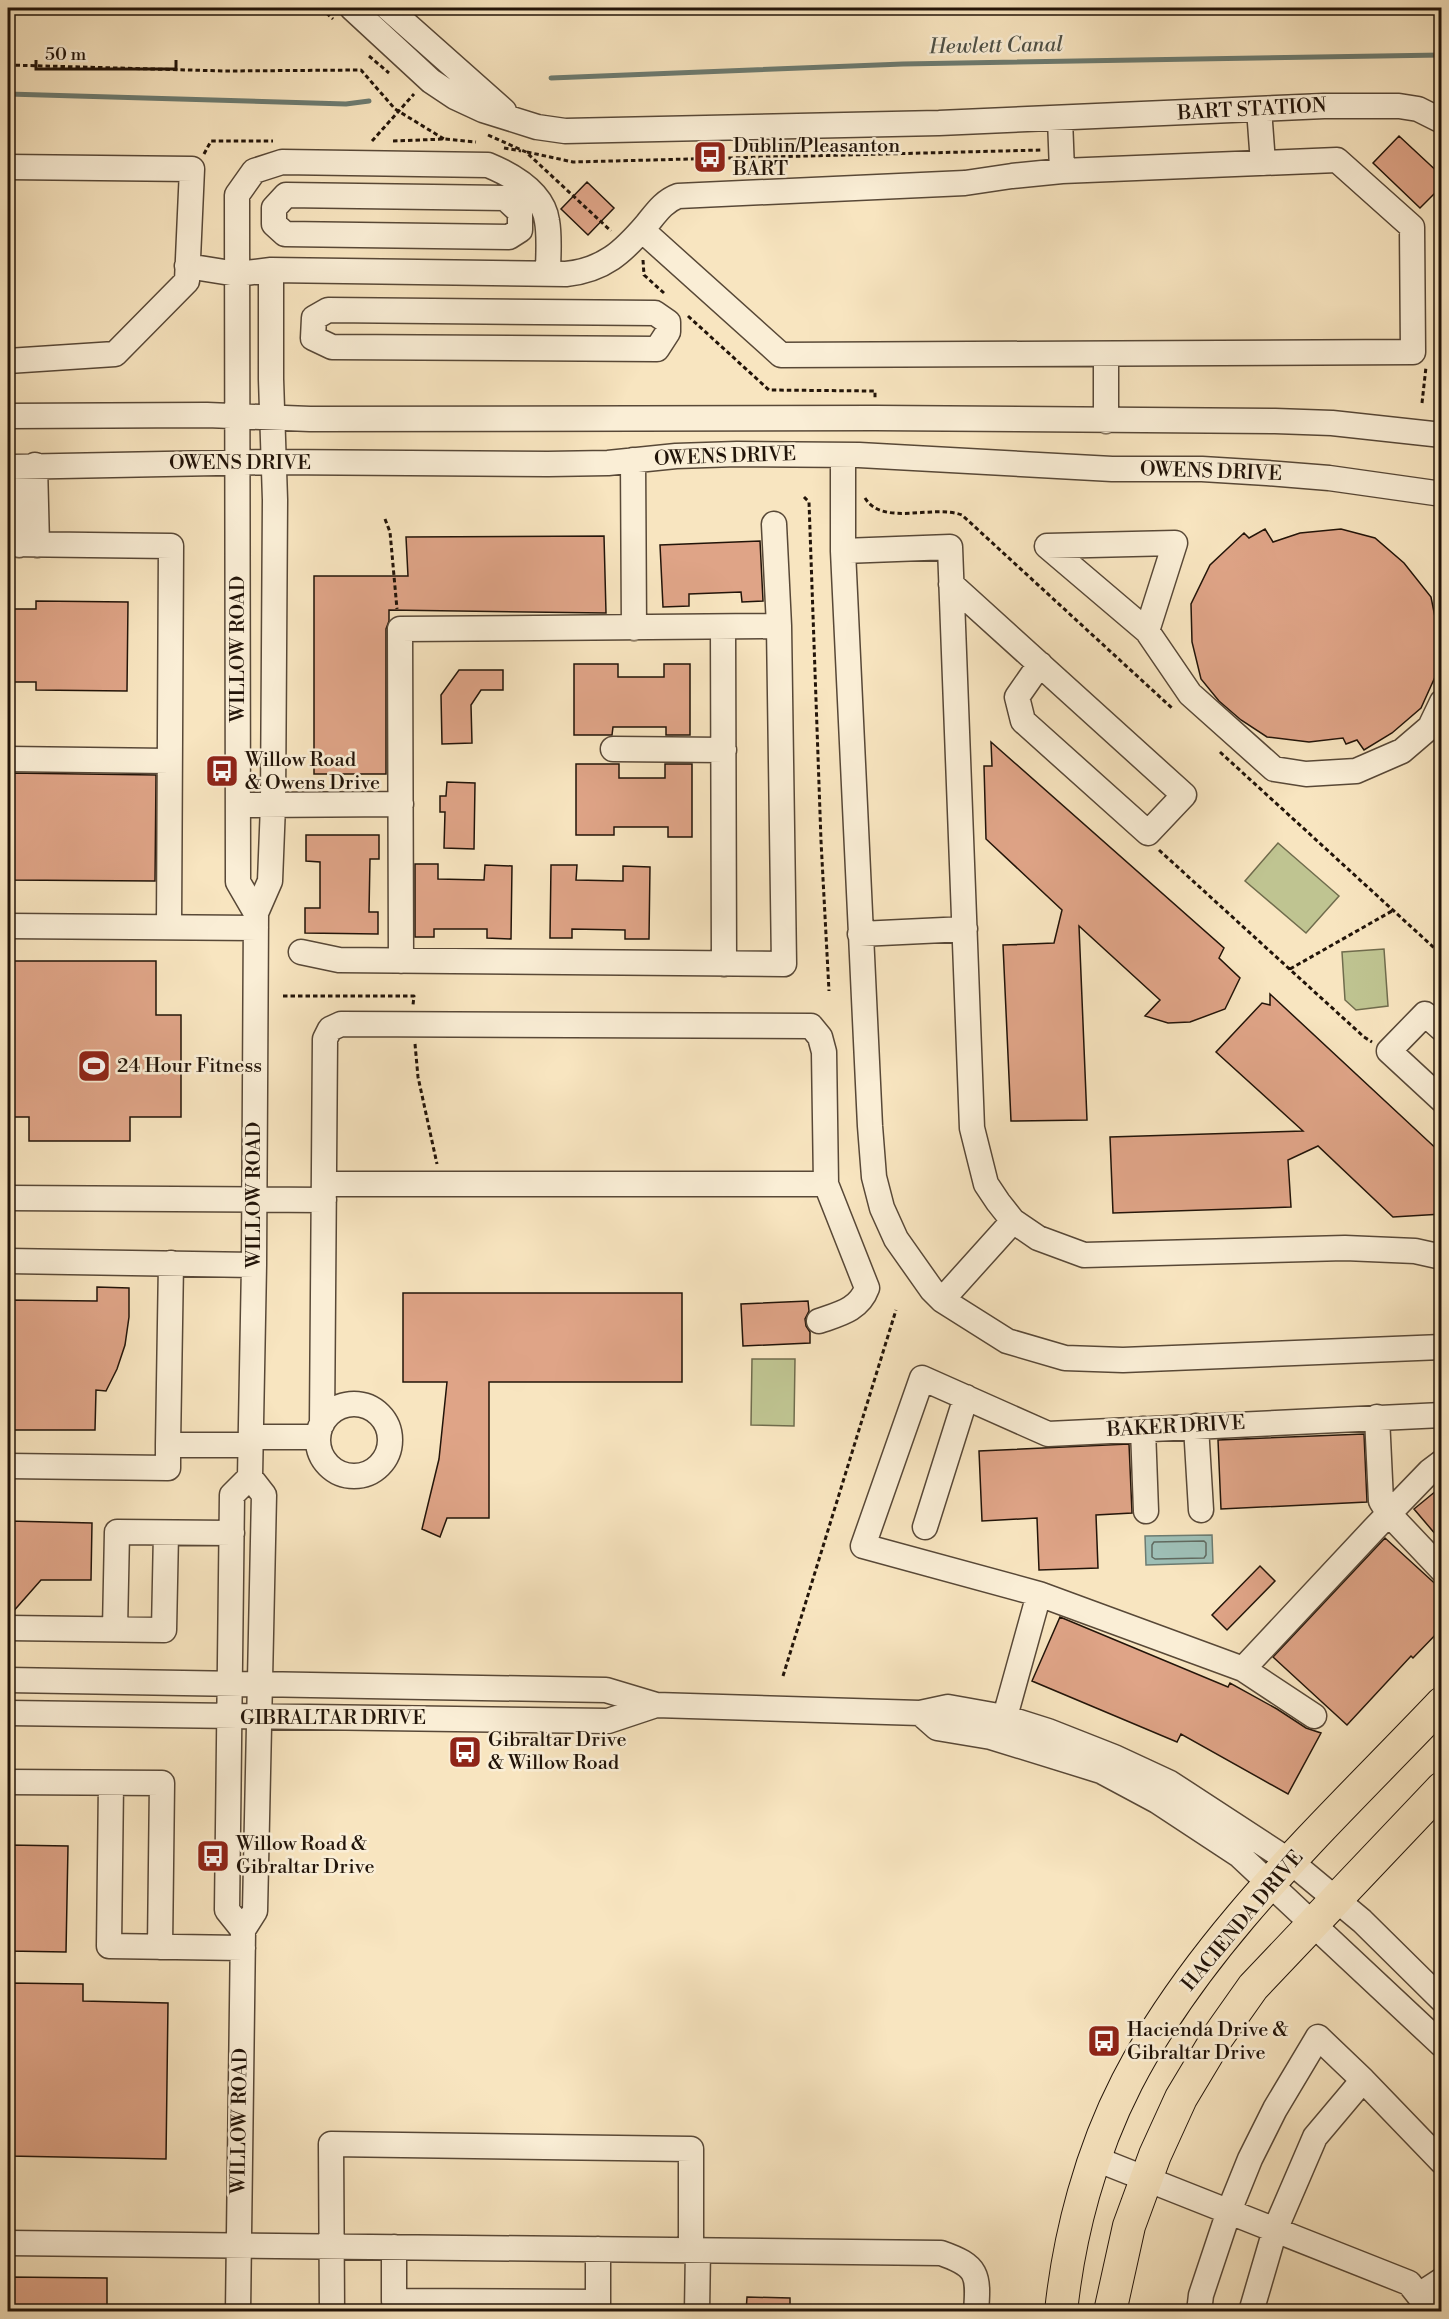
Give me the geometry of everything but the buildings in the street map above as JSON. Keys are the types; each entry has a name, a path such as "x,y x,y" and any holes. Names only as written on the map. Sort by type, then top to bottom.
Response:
{"main road":[{"name":"HACIENDA DRIVE","path":"1061,2312 1077,2218 1096,2159 1127,2082 1159,2027 1192,1977 1281,1873 1442,1703"},
{"path":"1110,2312 1129,2226 1147,2179 1181,2098 1218,2038 1253,1987 1312,1922 1442,1788"}],"street":[{"name":"BART STATION","path":"352,8 430,81 455,97 483,110 556,130 591,132 1060,119 1324,106 1399,106 1418,109 1442,121"},
{"path":"388,8 493,103 518,121"},
{"path":"1259,109 1263,163"},
{"path":"1060,119 1062,160"},
{"path":"448,197 451,154"},
{"name":"WILLOW ROAD","path":"256,921 238,882 237,195 254,171 282,162 451,154 510,174 538,198 547,220 548,273"},
{"path":"187,266 237,274 271,270 583,272 609,261 642,230 663,206 678,196 964,183 1012,176 1062,160 1263,163 1337,160 1412,227 1413,352 781,355 642,230"},
{"path":"8,167 192,169 187,281 115,354 8,361"},
{"path":"286,195 448,197 505,198 520,212 520,230 509,237 285,234 274,224 274,208 286,195"},
{"path":"408,310 409,236"},
{"name":"WILLOW ROAD","path":"238,2312 243,1939 255,1911 264,1495 250,1477 250,1441 255,1200 256,921 270,881 273,805 274,462 271,270"},
{"path":"328,310 408,310 655,313 668,322 669,332 657,349 332,347 313,338 314,318 328,310"},
{"path":"1106,354 1106,421"},
{"name":"OWENS DRIVE","path":"8,416 875,418 1332,423 1442,435"},
{"name":"OWENS DRIVE","path":"20,466 239,462 548,464 737,454 843,455 1112,469 1202,469 1329,478 1442,494"},
{"path":"843,455 843,551 860,934 874,1177 882,1208 896,1239 932,1290 942,1300 1007,1341 1065,1358 1123,1360 1442,1347"},
{"path":"633,460 634,628"},
{"path":"20,466 21,545 171,546 169,927"},
{"path":"301,952 339,960 784,964 779,626 774,524"},
{"path":"1147,631 1175,543 1047,546 1147,631 1190,694 1274,770 1306,774 1356,771 1402,752 1430,727 1442,702"},
{"path":"843,551 950,547 972,1128 986,1184 1013,1221 1038,1238 1084,1255 1346,1248 1415,1251 1442,1257"},
{"path":"951,584 1040,664 1184,795 1148,833 1023,721 1017,697 1040,664"},
{"path":"401,961 399,629 779,626"},
{"path":"723,627 724,964"},
{"path":"613,749 724,750"},
{"path":"8,759 169,761"},
{"path":"238,805 400,804"},
{"path":"8,926 169,927 256,921"},
{"path":"860,934 965,929"},
{"path":"1442,1029 1425,1014 1389,1051 1442,1100"},
{"path":"168,1445 250,1441 320,1430 326,1039 330,1029 341,1024 811,1026 820,1037 824,1052 826,1184 867,1288 863,1298 849,1310 819,1321"},
{"path":"8,1197 255,1200 324,1192 442,1184 826,1184"},
{"path":"942,1300 1013,1221"},
{"path":"8,1261 254,1265"},
{"path":"8,1466 168,1468 171,1263"},
{"name":"BAKER DRIVE","path":"1039,1594 863,1545 922,1378 1048,1434 1442,1415"},
{"path":"925,1527 966,1397"},
{"path":"1377,1417 1381,1501 1389,1514 1442,1570"},
{"path":"1196,1426 1201,1510"},
{"path":"1143,1429 1146,1511"},
{"path":"1243,1669 1430,1471 1442,1462"},
{"path":"111,1783 109,1946 160,1947 243,1939 227,1910 232,1495 250,1477"},
{"path":"115,1629 117,1532 232,1533"},
{"path":"8,1628 164,1630 166,1533"},
{"path":"1002,1728 1039,1594 1243,1669 1314,1716"},
{"name":"GIBRALTAR DRIVE","path":"8,1680 606,1690 656,1705 920,1713 948,1707 1002,1728 1048,1731 1170,1783 1281,1873 1336,1899 1442,2000"},
{"name":"GIBRALTAR DRIVE","path":"8,1713 608,1721 656,1705"},
{"path":"8,1782 162,1783 160,1947"},
{"name":"GIBRALTAR DRIVE","path":"1281,1873 1312,1922 1442,2045"},
{"path":"1199,2312 1202,2295 1228,2211 1250,2159 1275,2109 1318,2037 1442,2162"},
{"path":"1251,2312 1275,2230 1316,2137 1363,2080"},
{"path":"332,2312 331,2144 691,2150 698,2312"},
{"path":"1096,2159 1409,2283 1425,2303 1442,2280"},
{"path":"8,2243 941,2253 961,2260 975,2273 978,2288 976,2312"},
{"path":"394,2247 394,2301 598,2307 598,2248"}],"path":[{"path":"8,65 225,71 361,69 395,109 451,154"},
{"path":"372,141 414,94"},
{"path":"526,152 573,162 1062,160"},
{"path":"804,497 809,502 820,841 829,992"},
{"path":"868,504 883,513 938,512 962,515 1173,709"},
{"path":"385,519 390,532 399,629"},
{"path":"1217,749 1442,956"},
{"path":"1148,833 1161,853 1364,1037 1389,1051"},
{"path":"1290,969 1393,910"},
{"path":"283,996 414,996 417,1071 442,1184"},
{"path":"783,1676 896,1310"}],"green space":[{"path":"1278,843 1339,896 1306,933 1245,881"},
{"path":"1384,949 1388,1006 1356,1010 1345,1000 1342,952"},
{"path":"752,1359 795,1359 794,1426 751,1425"}],"water":[{"path":"1212,1535 1213,1563 1146,1565 1145,1536"}],"waterway":[{"name":"Hewlett Canal","path":"551,78 903,64 1442,55"},
{"name":"Hewlett Canal","path":"8,94 346,104 369,101"}],"place":[{"name":"Dublin/Pleasanton BART","path":"710,157"},
{"name":"Willow Road & Owens Drive","path":"222,771"},
{"name":"24 Hour Fitness","path":"94,1066"},
{"name":"Gibraltar Drive & Willow Road","path":"465,1752"},
{"name":"Willow Road & Gibraltar Drive","path":"213,1856"},
{"name":"Hacienda Drive & Gibraltar Drive","path":"1104,2041"}]}
